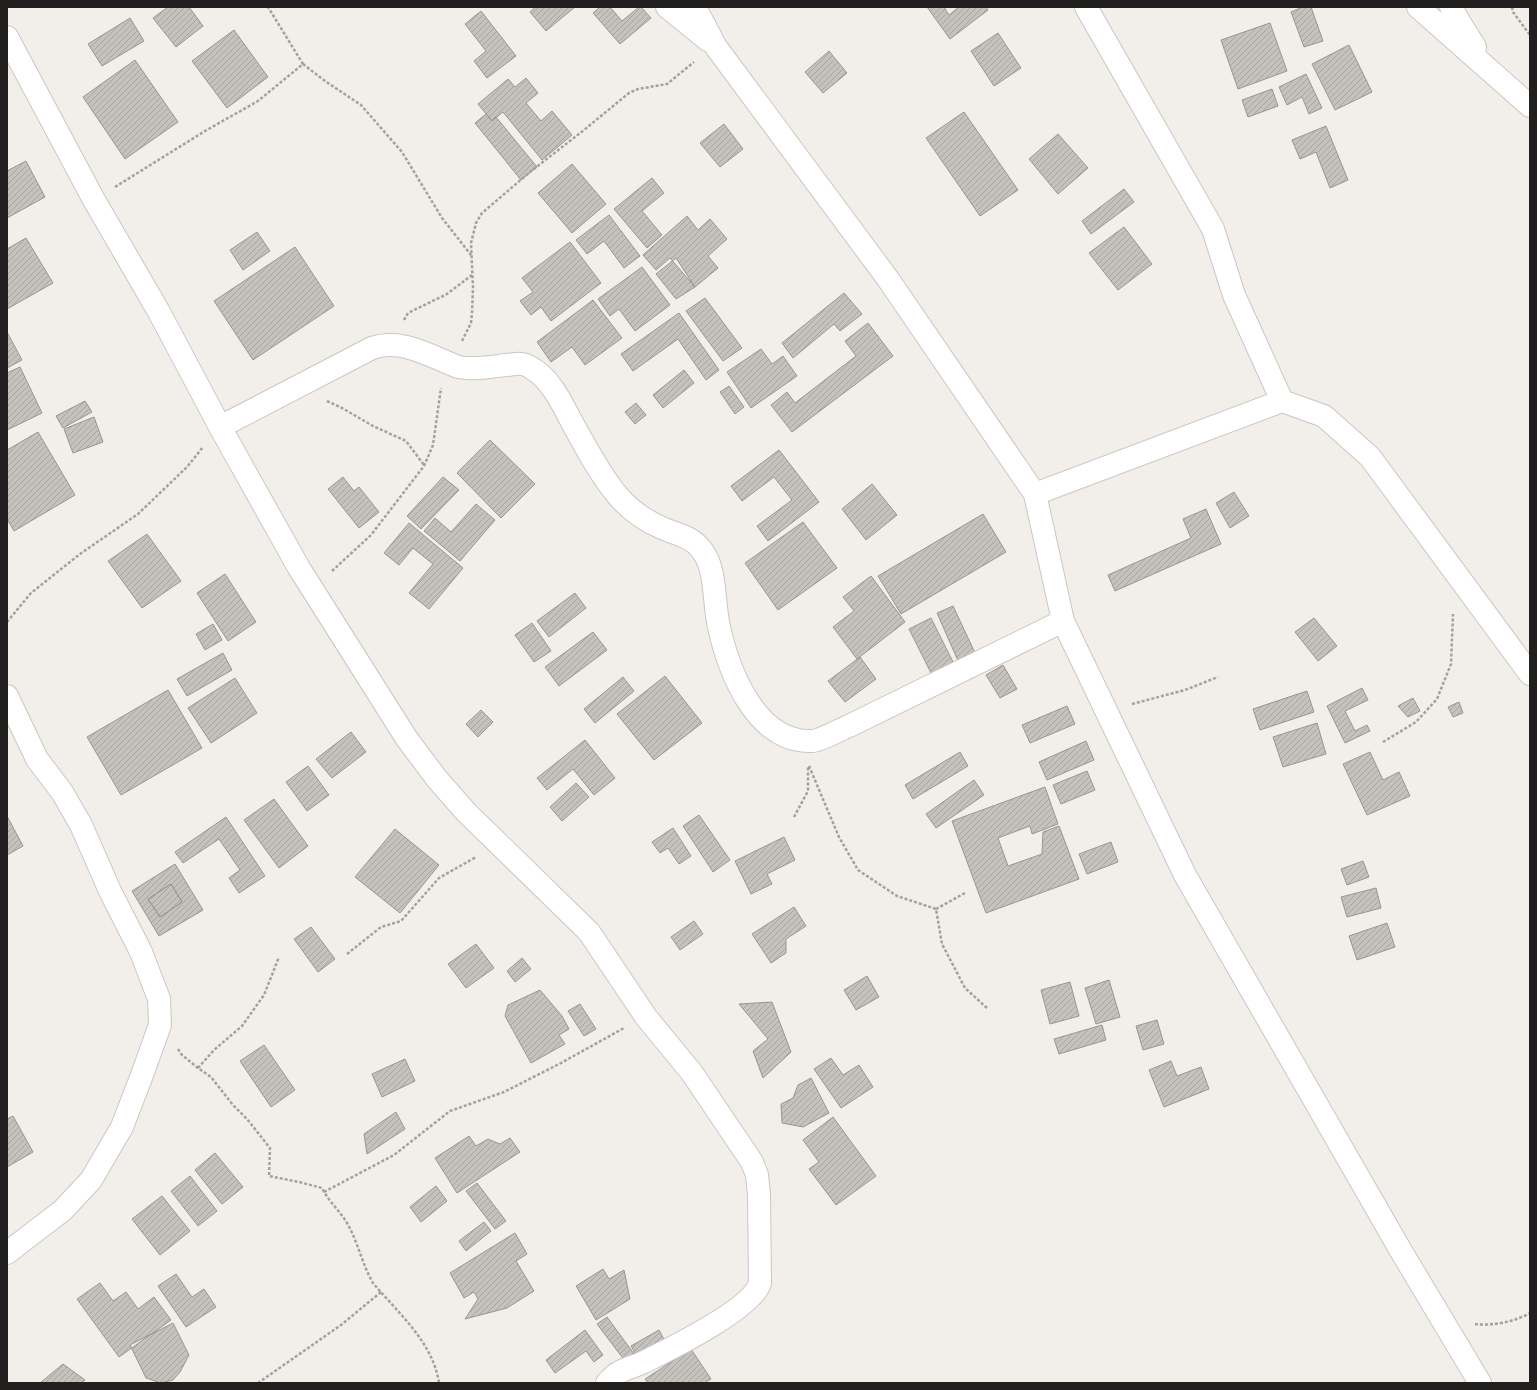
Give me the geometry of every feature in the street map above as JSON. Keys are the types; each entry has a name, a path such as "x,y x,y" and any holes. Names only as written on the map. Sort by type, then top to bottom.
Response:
{"street":[{"path":"667,7 716,47"},
{"path":"695,7 716,47 888,279 1035,494 1063,621 1185,875 1480,1383"},
{"path":"1086,7 1213,229 1234,295 1282,402"},
{"path":"1418,7 1530,106"},
{"path":"1452,7 1457,18 1491,72"},
{"path":"7,37 94,200 159,312 220,427 299,568 412,744 437,779 466,812 589,932 646,1017 692,1073 752,1162 757,1176 759,1195 760,1283 758,1289 739,1309 643,1363 618,1373 607,1383"},
{"path":"220,427 372,348 388,344 406,346 450,364 467,369 522,364 534,370 545,379 558,398 592,458 618,496 640,516 662,528 685,536 694,541 702,550 706,556 710,570 718,626 731,669 746,700 762,720 779,733 798,740 814,742 1063,621"},
{"path":"1035,494 1282,402 1324,416 1370,457 1530,674"},
{"path":"7,696 37,759 62,792 81,825 110,891 141,952 159,999 160,1025 122,1127 91,1180 63,1210 7,1253"}],"path":[{"path":"268,7 303,64 361,105 402,152 442,218 472,255"},
{"path":"1512,7 1513,12 1530,35"},
{"path":"313,589 371,535 424,466 433,446 440,390 450,364 471,323 473,293 471,242 476,223 482,213 629,93 638,89 667,84 687,67 716,47"},
{"path":"94,200 138,174 205,130 258,101 303,64"},
{"path":"388,344 408,313 447,294 472,275"},
{"path":"292,389 307,391 314,394 342,408 372,426 406,441 424,466"},
{"path":"7,622 31,593 80,554 138,514 187,466 220,427"},
{"path":"1383,742 1416,722 1437,699 1451,664 1453,618 1460,580"},
{"path":"1106,710 1186,690 1218,677"},
{"path":"794,818 808,791 808,764 839,837 858,870 897,896 936,909 965,893"},
{"path":"347,954 381,927 401,921 439,878 468,861 500,846"},
{"path":"936,909 942,944 945,950 966,988 987,1008"},
{"path":"198,1068 214,1050 242,1026 264,994 279,957"},
{"path":"324,1192 394,1155 450,1111 504,1092 646,1017"},
{"path":"160,1025 182,1055 211,1077 270,1148 269,1176 322,1188 347,1223 367,1273 381,1292 420,1337 438,1372 439,1383"},
{"path":"258,1383 341,1325 381,1292"},
{"path":"1446,1326 1456,1322 1480,1324 1503,1322 1520,1318 1530,1313"}],"building":[{"path":"168,7 189,7 203,26 176,47 153,18"},
{"path":"536,7 575,7 546,31 530,12"},
{"path":"600,7 610,7 622,21 639,7 641,7 651,18 620,44 593,13"},
{"path":"927,7 944,7 949,15 959,7 986,7 988,10 950,39"},
{"path":"1303,7 1311,7 1323,41 1304,47 1291,12"},
{"path":"481,11 516,56 487,78 474,61 486,51 465,24"},
{"path":"130,18 144,41 102,66 88,44"},
{"path":"1270,23 1287,71 1238,89 1221,40"},
{"path":"234,30 268,77 227,108 192,61"},
{"path":"998,33 1021,68 994,86 971,51"},
{"path":"1349,45 1372,92 1335,110 1312,64"},
{"path":"829,51 847,73 823,93 805,72"},
{"path":"135,60 178,122 125,159 83,97"},
{"path":"1306,74 1322,108 1309,114 1302,97 1287,105 1279,87"},
{"path":"526,78 538,93 526,103 541,121 552,111 572,135 542,160 503,112 492,121 478,104 508,79 515,87"},
{"path":"1272,89 1278,106 1248,117 1242,100"},
{"path":"964,112 1018,190 980,216 926,138"},
{"path":"486,114 492,121 496,117 537,167 521,180 475,123"},
{"path":"724,124 743,149 720,167 700,143"},
{"path":"1326,126 1348,180 1330,188 1316,152 1300,159 1292,140"},
{"path":"1058,134 1088,168 1058,194 1029,159"},
{"path":"26,161 45,197 7,218 7,171"},
{"path":"572,164 606,204 572,233 538,193"},
{"path":"652,178 664,193 642,211 662,235 647,248 614,209"},
{"path":"1124,189 1134,202 1091,234 1082,221"},
{"path":"609,215 640,256 624,268 604,241 587,254 576,240"},
{"path":"687,216 698,230 710,219 727,239 708,256 718,268 695,287 670,258 656,270 643,255"},
{"path":"1124,227 1152,264 1118,290 1089,253"},
{"path":"257,232 270,251 243,270 230,250"},
{"path":"26,238 53,283 7,309 7,249"},
{"path":"570,242 601,283 551,321 541,307 531,315 520,301 533,292 522,278"},
{"path":"295,247 334,306 253,360 214,301"},
{"path":"676,258 695,287 676,299 656,274"},
{"path":"642,267 670,305 635,331 619,309 610,316 598,299"},
{"path":"844,293 862,314 840,331 834,324 793,358 782,343"},
{"path":"705,298 742,348 723,361 686,311"},
{"path":"593,300 622,338 585,365 572,347 551,362 537,342"},
{"path":"679,313 719,370 706,380 678,339 633,371 621,354"},
{"path":"868,323 893,356 792,432 771,405 787,392 795,403 856,356 845,341"},
{"path":"7,332 22,360 7,368"},
{"path":"761,349 772,364 783,356 797,376 751,408 727,372"},
{"path":"20,367 42,413 7,430 7,373"},
{"path":"684,370 694,383 663,408 653,395"},
{"path":"729,386 744,407 735,414 720,392"},
{"path":"85,401 92,412 63,428 56,416"},
{"path":"636,403 646,415 635,424 625,412"},
{"path":"94,417 103,442 73,453 64,429"},
{"path":"38,432 75,495 14,531 7,519 7,450"},
{"path":"490,440 535,484 501,518 457,473"},
{"path":"779,450 819,502 768,541 757,526 792,500 774,477 742,501 731,486"},
{"path":"343,477 354,491 359,487 379,512 359,528 328,489"},
{"path":"443,477 459,490 421,529 407,516"},
{"path":"872,484 897,515 866,540 842,509"},
{"path":"1234,492 1249,516 1230,528 1216,503"},
{"path":"476,504 495,520 460,561 424,531 435,518 451,532"},
{"path":"1206,509 1221,544 1115,591 1108,575 1191,538 1183,519"},
{"path":"983,514 1006,552 901,614 878,576"},
{"path":"803,522 837,568 778,610 745,563"},
{"path":"409,523 463,568 429,609 409,593 433,564 413,548 399,565 384,553"},
{"path":"147,534 181,581 142,608 108,561"},
{"path":"225,574 256,622 228,641 197,593"},
{"path":"871,576 905,622 857,659 833,627 854,611 843,597"},
{"path":"575,593 586,608 549,637 537,621"},
{"path":"953,606 976,655 959,663 937,613"},
{"path":"931,618 954,664 932,675 909,629"},
{"path":"1314,618 1337,646 1318,661 1295,632"},
{"path":"532,623 551,651 534,662 515,635"},
{"path":"213,624 222,640 205,650 196,634"},
{"path":"593,632 607,650 559,686 545,667"},
{"path":"223,653 232,670 187,696 177,679"},
{"path":"860,657 876,679 845,702 828,681"},
{"path":"1003,665 1017,689 1000,698 986,675"},
{"path":"665,676 702,723 654,760 617,714"},
{"path":"623,677 634,691 595,723 584,709"},
{"path":"235,678 257,713 211,743 188,708"},
{"path":"1362,688 1368,700 1345,711 1355,731 1367,725 1370,731 1345,743 1327,706"},
{"path":"168,690 202,748 121,795 87,737"},
{"path":"1307,691 1314,712 1260,730 1253,709"},
{"path":"1413,698 1420,711 1408,717 1398,706"},
{"path":"1459,702 1463,713 1453,717 1448,707"},
{"path":"1067,706 1075,724 1030,743 1022,725"},
{"path":"481,710 493,722 478,737 466,724"},
{"path":"1317,723 1326,754 1283,767 1273,737"},
{"path":"351,732 366,752 332,778 316,759"},
{"path":"585,740 615,778 594,795 573,769 547,790 537,778"},
{"path":"1086,741 1094,760 1047,780 1039,762"},
{"path":"960,752 968,766 913,799 905,785"},
{"path":"1370,752 1383,780 1399,772 1410,796 1367,815 1343,764"},
{"path":"308,766 329,795 307,811 286,782"},
{"path":"1087,771 1095,790 1061,804 1053,785"},
{"path":"974,780 984,795 936,828 926,814"},
{"path":"576,783 589,797 562,821 550,807"},
{"path":"1045,787 1058,824 1032,834 1030,826 998,838 1008,866 1042,854 1043,832 1059,826 1079,879 986,913 952,821"},
{"path":"274,799 308,846 279,868 244,820"},
{"path":"699,815 730,860 713,872 683,826"},
{"path":"7,816 23,846 7,855"},
{"path":"226,817 265,876 239,893 229,878 240,870 219,839 183,863 175,852"},
{"path":"673,828 691,856 679,864 668,848 660,853 652,842"},
{"path":"395,829 439,865 400,913 355,877"},
{"path":"784,837 795,860 767,874 772,884 751,894 735,861"},
{"path":"1111,842 1118,862 1087,874 1079,854"},
{"path":"1363,861 1369,877 1347,885 1341,869"},
{"path":"175,864 203,910 159,936 132,891","holes":["171,884 182,902 160,917 148,899"]},
{"path":"171,884 182,902 160,917 148,899"},
{"path":"1376,888 1381,908 1347,917 1341,897"},
{"path":"794,907 806,926 786,939 786,953 771,963 752,934"},
{"path":"694,921 703,934 680,950 671,937"},
{"path":"1387,923 1395,947 1357,960 1349,936"},
{"path":"311,927 335,959 318,972 294,939"},
{"path":"476,944 494,968 466,988 448,964"},
{"path":"522,958 531,969 515,982 507,971"},
{"path":"867,976 879,997 856,1010 844,990"},
{"path":"1109,980 1120,1017 1096,1024 1085,988"},
{"path":"1070,982 1079,1016 1050,1024 1041,990"},
{"path":"540,990 562,1016 569,1029 559,1035 565,1044 531,1063 505,1016 508,1005"},
{"path":"772,1002 791,1052 763,1078 753,1051 768,1039 739,1004"},
{"path":"580,1004 596,1029 584,1036 568,1011"},
{"path":"1157,1020 1164,1044 1143,1050 1136,1026"},
{"path":"1102,1025 1106,1040 1059,1054 1054,1039"},
{"path":"264,1045 295,1090 271,1107 240,1061"},
{"path":"831,1058 843,1075 859,1065 873,1087 841,1108 814,1069"},
{"path":"405,1059 415,1081 382,1097 372,1074"},
{"path":"1171,1061 1177,1076 1201,1067 1209,1089 1164,1107 1149,1070"},
{"path":"811,1078 829,1113 803,1127 782,1123 781,1104 793,1098 798,1085"},
{"path":"396,1112 405,1129 367,1154 364,1134"},
{"path":"13,1116 33,1152 7,1167 7,1119"},
{"path":"833,1117 876,1176 836,1205 809,1169 819,1162 803,1140"},
{"path":"469,1136 476,1146 488,1139 500,1144 510,1138 520,1152 457,1193 435,1158"},
{"path":"215,1153 243,1187 222,1204 195,1170"},
{"path":"190,1176 217,1211 198,1226 171,1191"},
{"path":"477,1183 506,1221 495,1229 466,1191"},
{"path":"436,1186 447,1201 421,1222 410,1207"},
{"path":"162,1196 190,1231 160,1255 132,1219"},
{"path":"484,1222 491,1231 466,1251 459,1241"},
{"path":"515,1233 527,1254 516,1261 534,1291 507,1308 465,1319 478,1299 474,1292 464,1298 450,1273"},
{"path":"603,1269 609,1279 624,1270 630,1299 596,1320 576,1286"},
{"path":"176,1274 192,1297 204,1289 216,1307 186,1327 158,1286"},
{"path":"100,1283 113,1301 126,1292 138,1309 154,1297 171,1320 119,1357 77,1299"},
{"path":"607,1317 637,1358 628,1365 597,1324"},
{"path":"173,1323 189,1355 180,1372 173,1380 161,1383 146,1378 130,1345"},
{"path":"585,1330 603,1355 594,1362 586,1351 555,1373 546,1360"},
{"path":"659,1330 667,1345 639,1360 631,1346"},
{"path":"691,1349 711,1379 704,1383 648,1383 645,1379"},
{"path":"63,1364 85,1380 81,1383 40,1383"}]}
